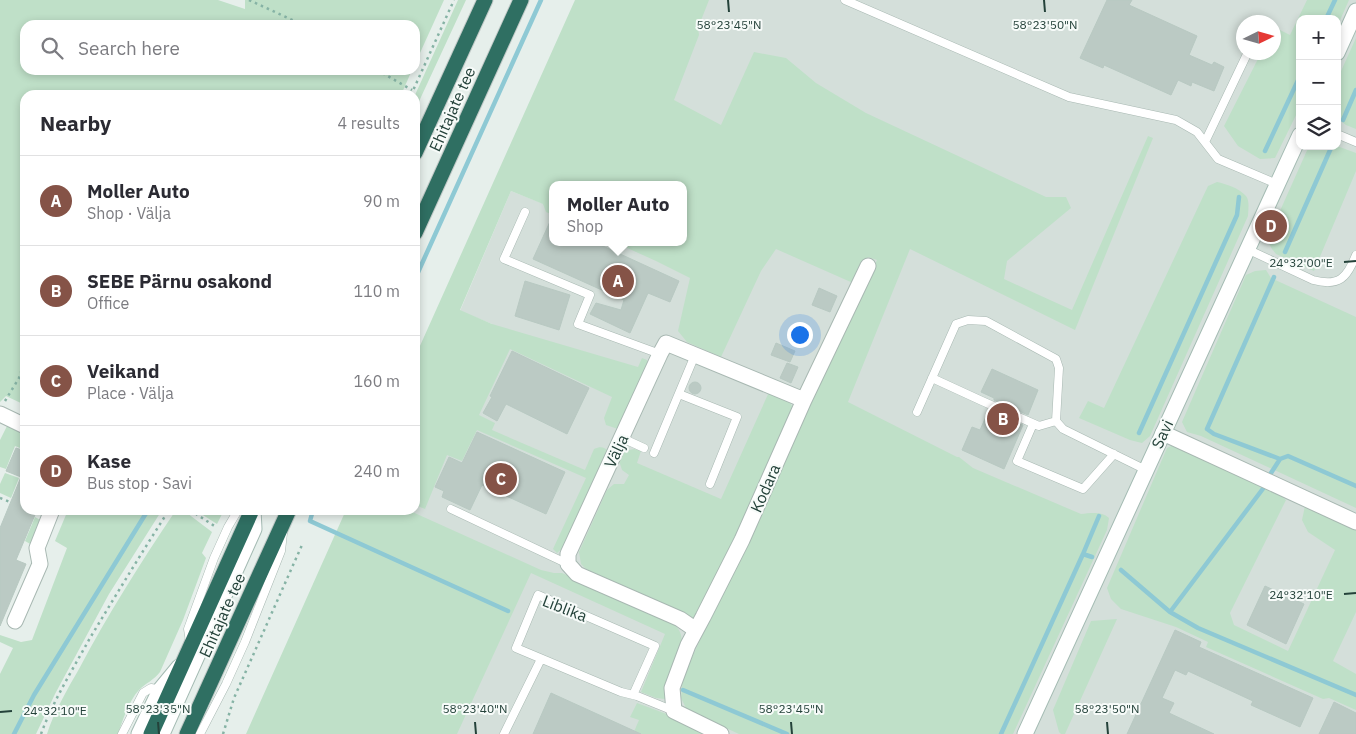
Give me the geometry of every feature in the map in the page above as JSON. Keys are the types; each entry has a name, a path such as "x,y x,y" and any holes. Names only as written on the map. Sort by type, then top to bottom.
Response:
{"highway":[{"name":"Ehitajate tee","path":"420,142 485,0"},
{"name":"Ehitajate tee","path":"420,221 521,0"},
{"name":"Ehitajate tee","path":"151,734 251,515"},
{"name":"Ehitajate tee","path":"187,734 287,515"}],"street":[{"path":"1341,44 1356,11"},
{"name":"Savi","path":"1025,734 1296,144"},
{"name":"Kodara","path":"674,711 672,688 688,645 742,540 804,400 868,266"},
{"path":"660,354 666,343 804,400"},
{"name":"Välja","path":"568,564 568,554 660,354"},
{"path":"2,415 20,424"},
{"path":"1163,433 1356,522"},
{"path":"15,621 40,564 37,548 50,515"},
{"path":"162,734 254,529 253,515"},
{"path":"568,564 577,574 680,619 696,630"},
{"path":"139,734 160,690 184,662"},
{"name":"Liblika","path":"674,711 721,734"}],"lane":[{"path":"844,0 1070,97 1176,120 1197,132 1218,158 1277,184"},
{"path":"1205,142 1244,60"},
{"path":"1341,136 1356,142"},
{"path":"526,212 504,258 590,295 578,324 660,354"},
{"path":"1247,249 1313,280 1324,283 1334,282 1343,277 1350,269 1356,255"},
{"path":"917,412 956,324 968,320 986,321 1056,359 1059,368 1056,421 1064,429 1146,470"},
{"path":"654,453 695,355"},
{"path":"932,378 1033,424 1039,426 1056,421"},
{"path":"679,394 737,417 710,484"},
{"path":"1033,424 1017,461 1083,489 1114,454"},
{"path":"622,438 644,448"},
{"path":"451,510 568,564"},
{"path":"191,645 188,629 214,558 235,515"},
{"path":"200,734 245,642 282,551 287,515"},
{"name":"Liblika","path":"633,695 655,646 538,595 516,648 621,692 674,711"},
{"path":"504,734 541,659"},
{"path":"122,734 143,693 151,688 160,690"}],"path":[{"path":"249,0 292,20"},
{"path":"420,75 454,0"},
{"path":"385,75 413,90 420,75"},
{"path":"2,415 20,375"},
{"path":"0,498 10,502"},
{"path":"41,734 46,720 77,661 165,515"},
{"path":"198,515 219,529"},
{"path":"223,734 234,698 302,545"}],"shaded area":[{"path":"633,0 1356,0 1356,734 298,734 402,515 420,515 420,476 492,324 460,311 511,191 544,204 549,193 549,246 687,246 687,181 554,181"}],"green space":[{"path":"0,0 218,0 245,9 245,0 444,0 420,53 420,20 20,20 20,75 410,75 403,90 20,90 20,403 6,396 0,402"},
{"path":"458,0 466,0 420,99 420,90 417,90"},
{"path":"575,0 709,0 698,28 699,35 674,100 721,125 754,52 786,58 816,83 866,113 1046,197 1066,197 1071,208 1007,261 1004,279 1072,310 1148,136 1153,138 1075,330 910,249 848,402 959,457 973,468 1081,514 1099,513 1109,518 1107,530 1013,734 739,734 687,710 681,698 683,677 877,260 868,257 853,283 776,249 761,271 721,357 687,342 678,331 690,278 623,246 687,246 687,181 549,181 549,213 546,212 543,204 511,191 460,310 492,324 638,367 642,358 647,360 648,364 618,429 606,425 604,418 612,397 510,349 479,415 495,423 492,430 585,470 594,449 602,448 610,452 565,546 557,553 553,549 586,478 477,430 462,461 447,455 425,509 420,507 420,346"},
{"path":"1307,0 1349,0 1341,18 1341,15 1300,15"},
{"path":"1296,23 1296,115 1275,158 1260,159 1238,146 1224,126 1257,60 1281,60 1281,30 1290,35"},
{"path":"1356,38 1356,129 1341,121 1341,71"},
{"path":"1341,147 1356,153 1356,171 1314,271 1276,254 1267,240 1307,150 1341,150"},
{"path":"1217,182 1228,185 1246,196 1248,216 1150,436 1142,443 1130,440 1079,418 1088,401 1104,408 1208,186"},
{"path":"1266,270 1271,278 1356,317 1356,508 1201,436 1187,432 1182,422 1246,275 1255,271"},
{"path":"769,392 789,400 792,406 792,418 700,617 693,620 685,614 586,569 581,564 579,552 607,490 614,484 624,484 629,475 622,470 619,461 625,451 634,449 641,451 637,463 721,499"},
{"path":"7,426 20,431 20,448 15,446 6,469 0,467 0,440"},
{"path":"1175,444 1273,490 1286,500 1230,613 1234,625 1288,651 1335,550 1308,532 1302,520 1305,506 1356,530 1356,612 1333,661 1356,674 1356,710 1329,698 1323,699 1206,647 1208,642 1176,627 1121,609 1111,599 1107,588 1167,448"},
{"path":"5,473 19,478 11,498 0,493 0,484"},
{"path":"66,515 159,515 109,594 55,694 36,734 0,734 0,674 13,648 0,642 0,635 21,642 32,640 67,548 55,541"},
{"path":"173,515 190,515 212,532 202,553 206,558 183,620 160,672 135,694 126,711 118,734 47,734 61,701 101,628"},
{"path":"203,515 222,515 217,524"},
{"path":"344,515 419,515 541,570 562,573 668,620 676,626 682,639 679,653 667,681 665,699 656,698 641,692 665,634 531,573 457,734 246,734"},
{"path":"35,517 42,521 32,545 25,541"},
{"path":"1117,619 1065,734 1061,734 1053,710 1091,621"},
{"path":"637,703 672,716 707,734 633,734 639,720 630,717"}],"building":[{"path":"1107,0 1132,0 1129,5 1197,36 1189,55 1212,65 1214,62 1224,67 1214,91 1192,82 1191,86 1178,80 1171,95 1104,65 1103,68 1080,58"},
{"path":"549,224 549,246 603,246 679,281 670,302 648,293 630,333 590,314 596,303 621,310 624,300 533,259"},
{"path":"525,281 570,295 559,330 515,316"},
{"path":"819,288 837,296 830,312 812,305"},
{"path":"776,343 795,351 790,362 771,355"},
{"path":"512,351 589,388 567,434 506,404 497,421 483,413"},
{"path":"787,363 798,367 791,383 780,378"},
{"path":"992,369 1038,390 1028,415 981,392"},
{"path":"693,382 697,382 701,388 697,394 693,394 689,390 689,386"},
{"path":"989,410 1023,425 1004,469 962,450 972,427 980,430"},
{"path":"477,432 565,472 546,514 482,485 470,510 442,497 444,491 435,487 449,457 462,463"},
{"path":"16,448 20,449 20,477 6,471"},
{"path":"20,479 20,515 35,515 16,560 26,564 0,626 0,528"},
{"path":"1265,586 1304,604 1286,644 1247,625"},
{"path":"1175,630 1201,642 1199,647 1313,698 1300,727 1251,705 1253,701 1188,671 1186,675 1175,670 1162,698 1174,703 1169,713 1214,734 1127,734"},
{"path":"551,693 641,734 533,734"},
{"path":"1334,702 1356,713 1356,734 1319,734"}],"waterway":[{"path":"420,268 541,0"},
{"path":"1328,15 1335,0"},
{"path":"1265,151 1296,85"},
{"path":"1343,120 1356,90"},
{"path":"1285,252 1330,150"},
{"path":"1139,433 1237,215 1239,197"},
{"path":"1274,277 1207,429 1214,434 1280,459"},
{"path":"1271,473 1280,459 1288,456 1356,486"},
{"path":"1121,570 1170,612 1265,486"},
{"path":"14,734 34,695 145,515"},
{"path":"312,515 310,521 508,611"},
{"path":"1001,734 1099,516"},
{"path":"1083,554 1092,557"},
{"path":"1170,612 1198,628 1356,695"},
{"path":"683,690 787,734"}],"place":[{"name":"Kase","path":"1271,226"},
{"name":"Moller Auto","path":"618,281"},
{"name":"SEBE Pärnu osakond","path":"1003,419"},
{"name":"Veikand","path":"501,479"}]}
